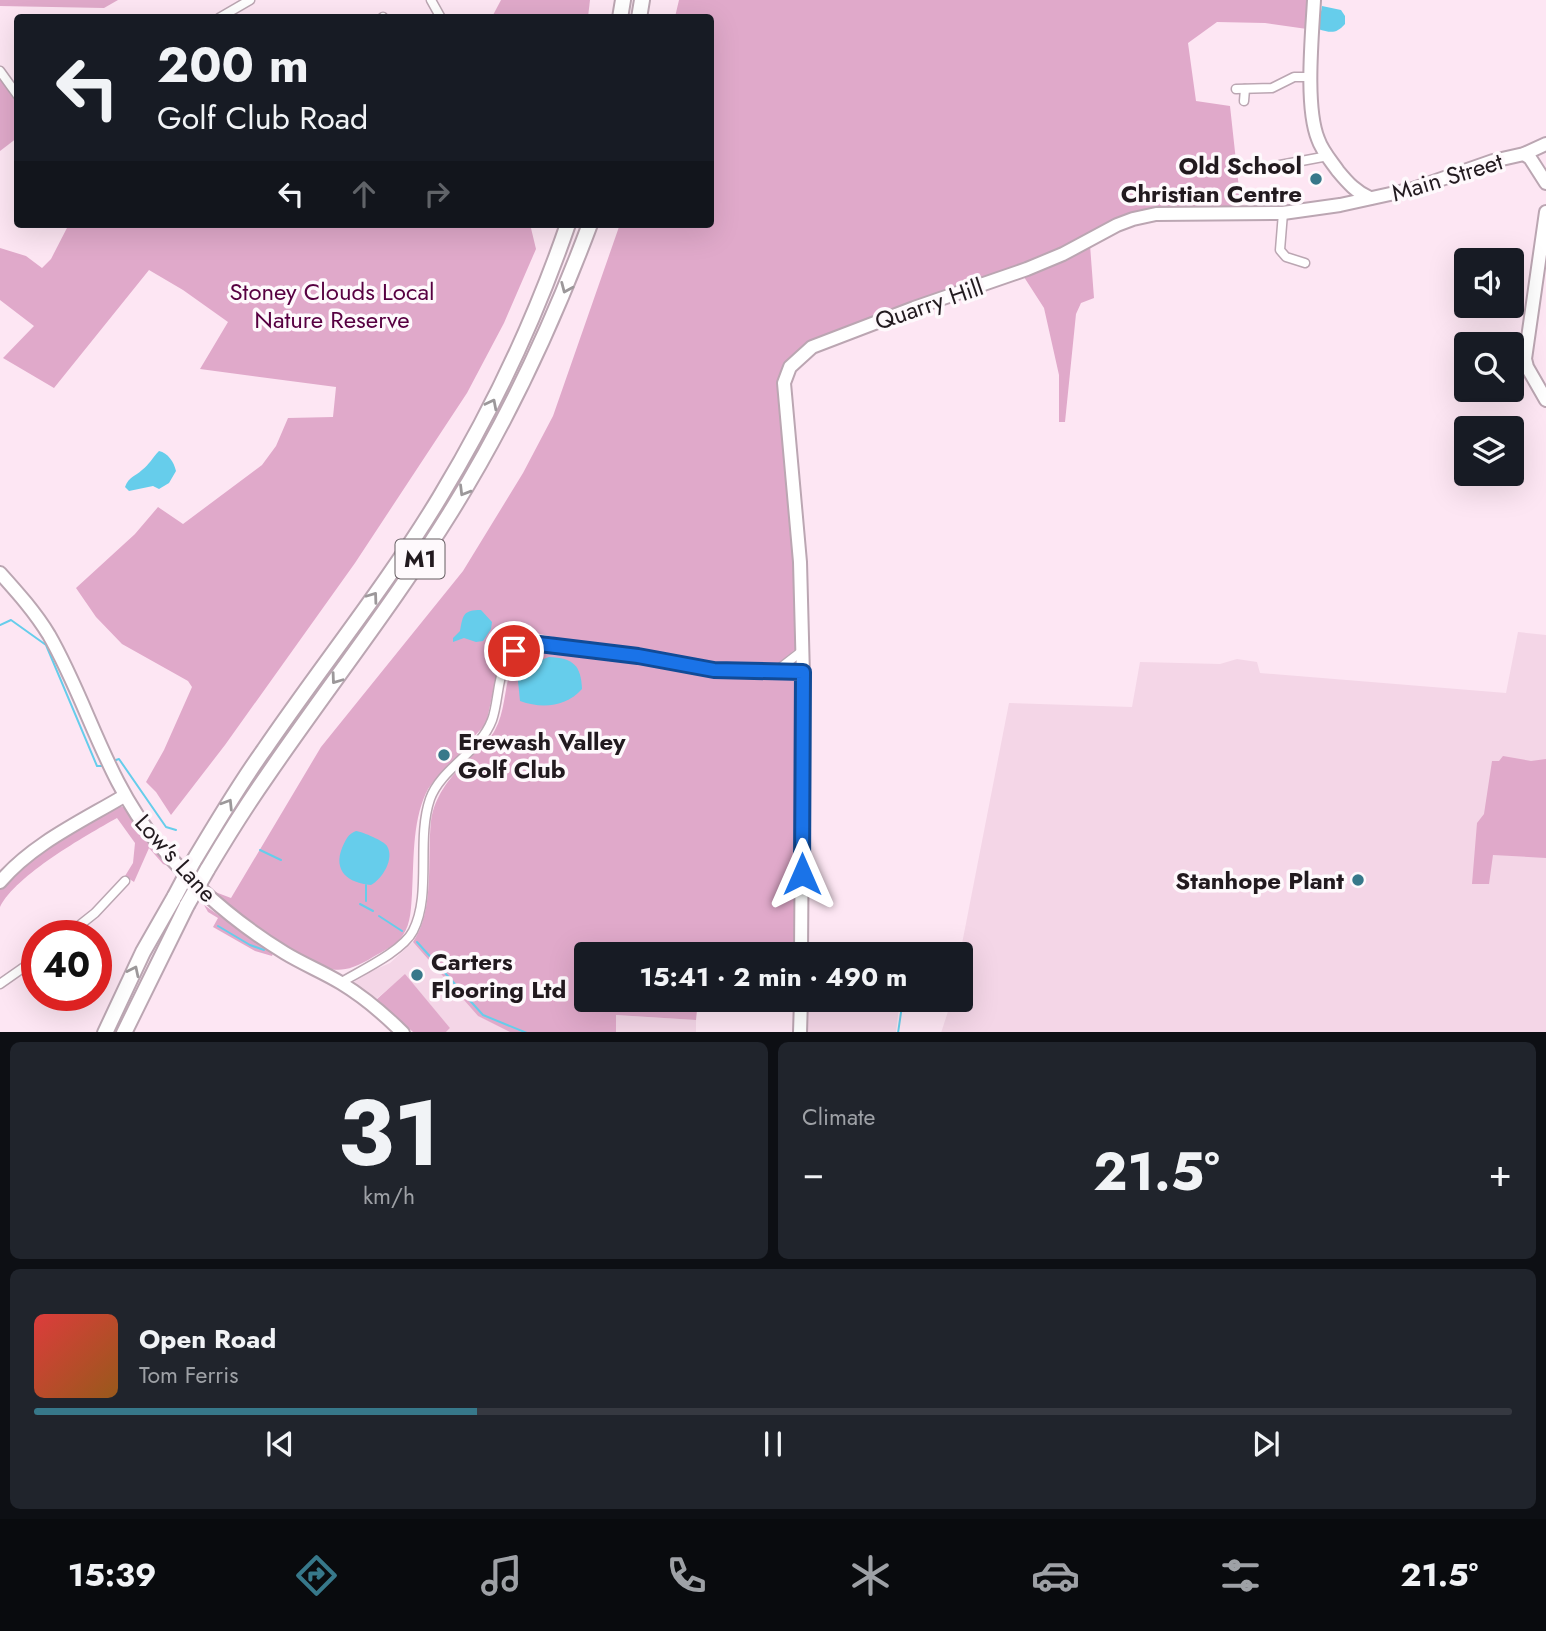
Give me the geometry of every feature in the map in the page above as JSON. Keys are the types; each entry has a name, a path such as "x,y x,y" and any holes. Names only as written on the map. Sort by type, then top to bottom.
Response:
{"highway":[{"name":"M1","path":"105,1032 143,952 193,862 264,750 387,577 474,439 539,303 567,228"},
{"name":"M1","path":"124,1032 187,905 266,776 453,510 492,442 533,359 567,286 589,228"}],"street":[{"path":"226,14 250,0"},
{"path":"1314,0 1311,77 1315,132 1348,184 1370,198"},
{"path":"0,71 14,90"},
{"path":"1244,101 1240,89 1277,88 1294,77 1311,77"},
{"name":"Main Street","path":"1370,198 1413,189 1493,160 1524,154 1546,144"},
{"name":"Main Street","path":"1524,154 1530,158 1546,183"},
{"path":"1280,165 1328,156"},
{"path":"1340,205 1348,184"},
{"name":"Quarry Hill","path":"801,942 803,672 800,562 784,383 790,367 812,347 1027,270 1133,219 1167,213 1283,213 1370,198"},
{"path":"1546,212 1525,359 1546,400"},
{"path":"1283,213 1280,250 1286,257 1306,263"},
{"name":"Low's Lane","path":"0,573 33,609 62,660 124,796 157,843 208,898 268,942 366,1000 403,1032"},
{"path":"340,983 403,943 414,929 421,896 423,844 430,799 440,783 488,730 504,664 514,651 531,643 638,656 714,670 803,672"},
{"path":"775,672 802,651"},
{"path":"0,882 39,848 124,796"},
{"path":"86,920 125,881"},
{"path":"0,984 21,969"},
{"path":"800,1032 801,1012"}],"shaded area":[{"path":"1518,632 1546,635 1546,1032 941,1032 948,1012 973,1012 973,942 962,942 1009,703 1132,707 1140,662 1220,664 1237,659 1257,662 1260,673 1506,693"},
{"path":"413,942 478,1016 512,1032 446,1032 450,1028 405,975 376,999 356,985 354,982 358,977 390,963"},
{"path":"805,1012 898,1012 896,1032 806,1032"},
{"path":"615,1015 696,1020 696,1032 616,1032"}],"green space":[{"path":"0,0 118,0 104,8 0,6"},
{"path":"501,0 590,0 588,14 494,14"},
{"path":"679,0 1307,0 1307,29 1265,23 1217,22 1188,43 1196,101 1230,106 1241,207 1145,209 1108,224 1050,255 807,345 793,355 779,378 794,561 797,648 774,667 727,666 650,652 595,646 535,633 518,634 509,639 503,646 486,724 464,747 468,751 434,781 421,805 414,843 411,910 406,931 394,945 359,965 337,970 319,965 286,946 283,947 252,926 210,890 231,898 321,747 463,571 523,473 553,416 619,228 714,228 714,14 676,14"},
{"path":"0,79 14,100 14,140 0,151"},
{"name":"Stoney Clouds Local Nature Reserve","path":"67,228 531,228 536,249 504,323 467,393 355,563 225,745 171,815 146,782 164,750 192,687 188,681 122,644 96,617 76,588 135,534 158,507 183,524 262,465 276,446 288,418 333,417 336,387 200,369 228,322 149,270 54,388 3,358 34,326 0,300 0,248 26,256 42,268 51,259"},
{"path":"1090,245 1094,298 1081,303 1076,314 1065,422 1059,422 1059,375 1044,308 1024,277"},
{"path":"536,649 556,649 721,675 791,676 797,679 796,942 574,942 574,1012 697,1012 696,1020 616,1015 616,1032 510,1032 478,1016 413,942 425,915 433,810 455,773 495,730 513,663"},
{"path":"1503,756 1531,761 1546,759 1546,858 1493,855 1489,884 1472,884 1477,823 1484,814 1492,761 1499,761"},
{"path":"119,806 127,808 171,863 168,866 149,848 134,882 125,876 133,863 135,843 117,818 36,870 8,895 0,907 0,888 26,863 56,842"},
{"path":"204,905 273,953 272,956 255,951 213,927 218,918 208,912"},
{"path":"405,974 450,1028 446,1032 413,1032 376,1000"}],"water":[{"path":"1322,6 1341,10 1345,16 1345,24 1339,30 1333,32 1318,29"},
{"path":"159,451 168,456 176,471 169,483 159,489 153,486 129,491 125,487 128,481"},
{"path":"481,610 492,622 483,641 464,638 453,642 453,638 460,631 465,614"},
{"path":"549,657 564,659 574,664 580,674 582,689 569,700 553,705 520,701 520,668"},
{"path":"356,831 382,842 389,851 386,868 371,885 356,882 341,869 342,848 348,837"}],"waterway":[{"path":"0,625 11,620 46,645 97,766 103,766"},
{"path":"116,760 119,759 166,827 176,830"},
{"path":"260,850 281,860"},
{"path":"366,885 366,901"},
{"path":"360,904 373,911"},
{"path":"379,916 402,931"},
{"path":"218,926 264,950"},
{"path":"417,942 483,1015 525,1032"},
{"path":"898,1032 901,1012"}],"place":[{"name":"Old School Christian Centre","path":"1316,179"},
{"name":"Erewash Valley Golf Club","path":"444,755"},
{"name":"Stanhope Plant","path":"1358,880"},
{"name":"Carters Flooring Ltd","path":"417,975"}],"route":[{"path":"514,651 531,643 638,656 714,670 803,672 802,874"}]}
